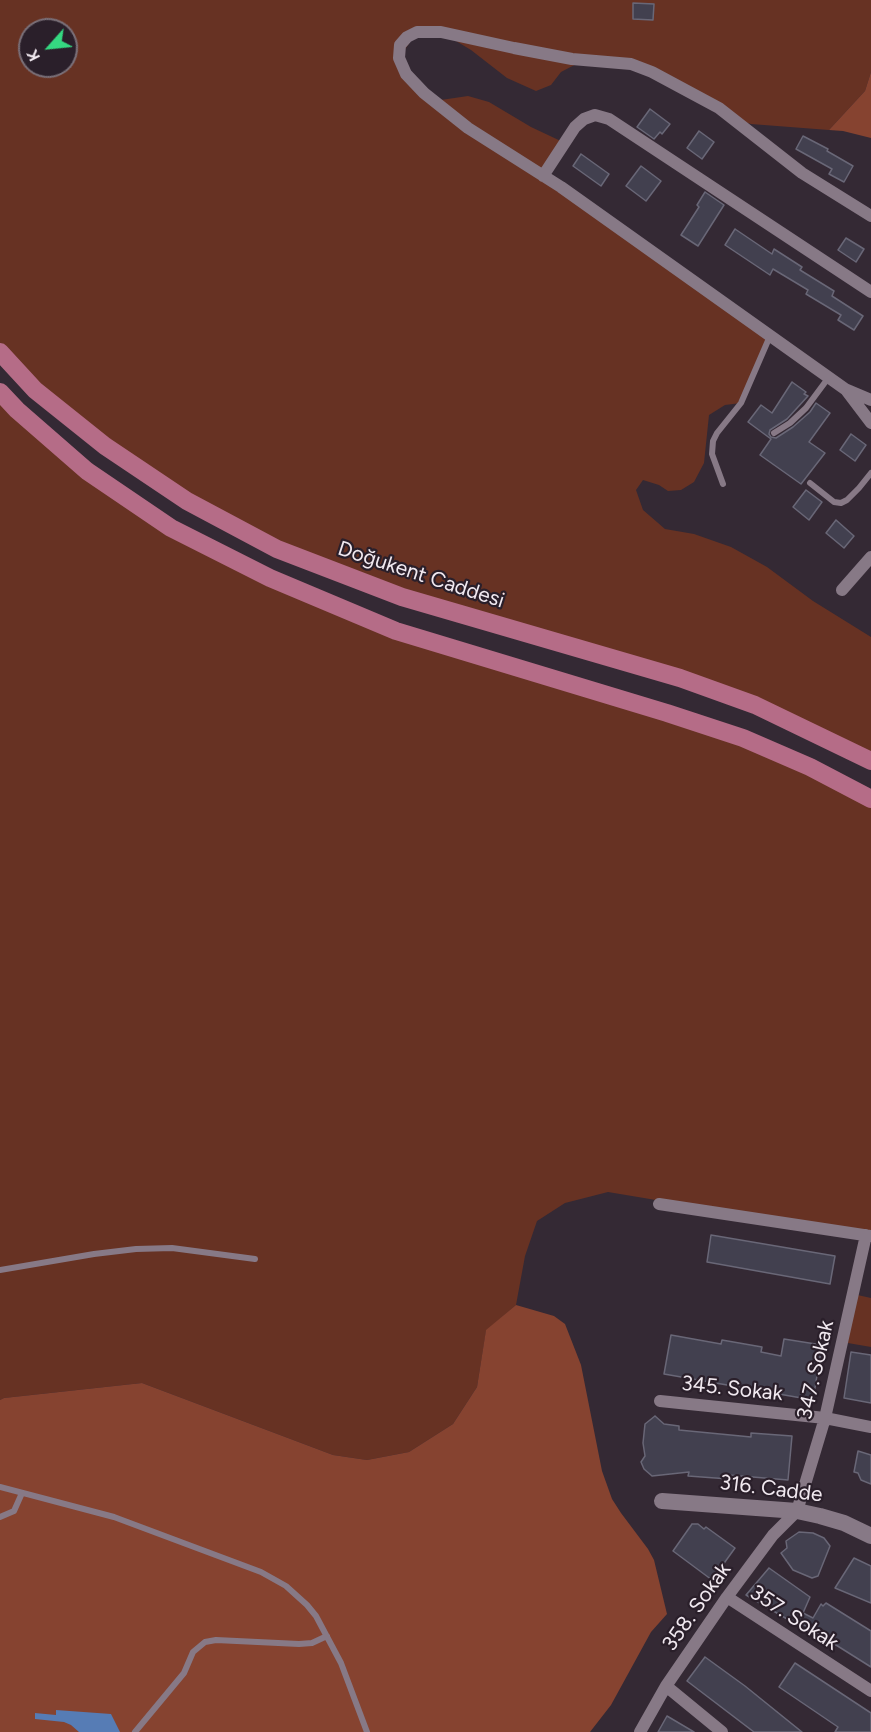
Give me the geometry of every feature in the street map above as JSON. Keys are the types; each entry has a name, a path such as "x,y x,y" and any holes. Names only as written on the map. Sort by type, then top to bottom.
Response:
{"main road":[{"name":"Doğukent Caddesi","path":"0,352 35,390 105,446 187,501 277,549 402,597 681,678 755,705 871,761"},
{"path":"0,392 17,410 87,471 171,528 270,578 396,631 743,738 810,767 871,799"}],"street":[{"path":"871,216 802,173 719,108 652,72 631,64 572,59 441,32 417,32 406,37 399,45 399,58 406,74 424,93 468,128 543,176 845,389 871,400"},
{"path":"543,176 575,127 584,119 595,115 609,119 871,292"},
{"path":"845,389 871,423"},
{"path":"842,590 871,557"},
{"path":"659,1204 869,1236"},
{"name":"347. Sokak","path":"796,1511 825,1418 869,1236"},
{"name":"345. Sokak","path":"660,1401 825,1418 871,1427"},
{"name":"316. Cadde","path":"662,1501 796,1511 844,1523 871,1536"},
{"name":"358. Sokak","path":"640,1732 666,1686 727,1598 773,1535 796,1511"},
{"name":"357. Sokak","path":"727,1598 871,1691"},
{"path":"666,1686 722,1732"}],"lane":[{"path":"723,484 712,454 713,441 741,403 770,336"},
{"path":"774,433 790,423 806,408 828,377"},
{"path":"810,483 834,502 841,503 847,500 871,473"},
{"path":"0,1270 136,1249 172,1248 255,1259"},
{"path":"0,1487 114,1516 261,1572 286,1586 316,1616 341,1663 367,1732"},
{"path":"0,1517 14,1511 22,1493"},
{"path":"135,1732 179,1681 193,1652 206,1642 216,1640 299,1644 312,1643 327,1636"}],"shaded area":[{"path":"0,0 871,0 871,72 865,91 829,130 751,124 732,118 652,72 584,60 561,72 551,85 536,91 507,78 471,50 441,32 417,32 399,58 434,101 468,96 489,102 531,127 565,143 543,176 770,336 741,403 725,405 709,415 704,463 694,482 681,490 668,491 659,485 643,480 636,490 643,510 665,529 694,534 731,547 767,567 813,601 871,637 871,761 755,705 402,597 187,501 0,352"},
{"path":"871,72 871,138 829,130 865,91"},
{"path":"0,392 171,528 396,631 667,713 871,799 871,1236 608,1192 565,1203 537,1221 525,1256 516,1305 486,1331 477,1387 453,1424 409,1452 367,1460 333,1455 142,1383 0,1400"},
{"path":"853,1294 871,1298 871,1347 842,1342"},
{"path":"516,1305 554,1316 565,1324 581,1365 602,1471 612,1499 654,1560 667,1614 651,1632 611,1705 590,1732 0,1732 0,1400 142,1383 333,1455 367,1460 409,1452 453,1424 477,1387 486,1330"}],"water":[{"path":"56,1710 111,1714 120,1732 79,1732 64,1722 35,1719 35,1713 56,1715"}],"building":[{"path":"633,3 654,4 653,20 633,19"},
{"path":"650,109 670,124 662,134 660,132 654,139 637,127"},
{"path":"699,131 714,142 702,159 687,148"},
{"path":"803,136 853,166 844,182 829,174 832,169 796,149"},
{"path":"581,154 609,174 601,186 573,166"},
{"path":"641,166 661,181 646,201 626,186"},
{"path":"705,192 724,205 698,246 681,235 699,207 697,205"},
{"path":"735,229 772,254 774,249 802,267 800,270 834,291 832,296 863,316 854,330 838,320 841,315 806,294 808,290 773,269 770,275 725,245"},
{"path":"846,238 864,249 856,262 838,250"},
{"path":"792,382 808,396 787,419 770,430 771,437 776,438 793,427 810,412 816,403 830,413 809,442 825,453 801,484 760,455 771,439 748,422 761,405 772,413"},
{"path":"851,434 866,445 855,461 840,450"},
{"path":"806,490 822,502 809,520 793,507"},
{"path":"836,520 854,536 844,548 826,533"},
{"path":"711,1235 835,1256 830,1284 707,1262"},
{"path":"671,1335 721,1344 722,1340 762,1347 761,1352 781,1356 784,1339 822,1345 813,1400 664,1374"},
{"path":"851,1352 871,1355 871,1403 844,1398"},
{"path":"655,1416 664,1424 679,1426 679,1430 751,1437 751,1433 792,1436 788,1480 729,1475 729,1479 688,1476 689,1472 652,1476 644,1469 641,1462 645,1456 643,1443 645,1424"},
{"path":"858,1451 871,1455 871,1484 861,1480 858,1473 854,1472"},
{"path":"692,1524 698,1524 704,1529 706,1527 735,1548 712,1580 673,1551"},
{"path":"799,1532 813,1533 824,1538 830,1546 818,1576 812,1578 793,1570 781,1553 787,1548 786,1541"},
{"path":"854,1558 871,1566 871,1603 835,1588"},
{"path":"769,1568 810,1597 803,1613 813,1618 821,1604 823,1606 826,1603 871,1631 871,1667 801,1623 799,1626 746,1595"},
{"path":"705,1657 802,1732 754,1732 687,1681"},
{"path":"795,1663 871,1713 871,1732 835,1732 838,1727 779,1687"},
{"path":"667,1716 694,1732 658,1732"}]}
